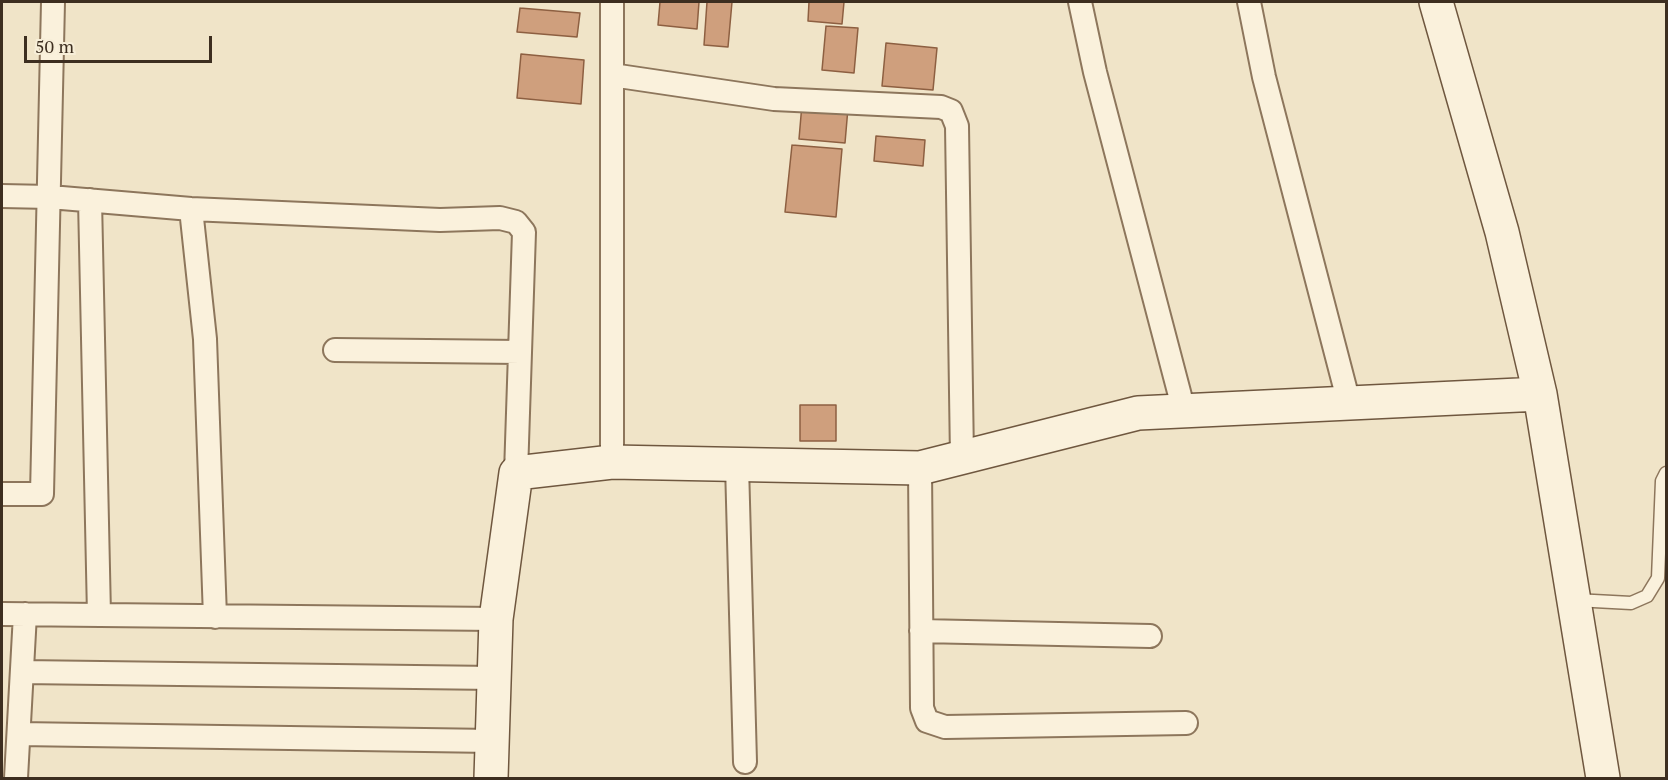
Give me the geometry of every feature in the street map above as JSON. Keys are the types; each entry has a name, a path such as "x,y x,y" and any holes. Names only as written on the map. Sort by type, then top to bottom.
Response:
{"street":[{"path":"2,494 42,494 53,2"},
{"path":"612,2 612,462"},
{"path":"1080,2 1095,72 1184,411"},
{"path":"1249,2 1264,77 1349,403"},
{"path":"1436,2 1502,232 1540,394 1603,778"},
{"path":"612,75 774,99 941,107 951,111 957,126 962,458"},
{"path":"2,196 50,197 191,209 440,220 500,218 516,222 524,232 516,473 496,620 491,778"},
{"path":"90,200 99,615"},
{"path":"191,209 205,339 215,616"},
{"path":"335,350 520,352"},
{"path":"516,473 612,462 920,468 1137,413 1540,394"},
{"path":"737,465 744,762"},
{"path":"920,468 922,708 927,720 945,728 1186,723"},
{"path":"2,614 496,620"},
{"path":"16,778 25,614"},
{"path":"921,631 1150,636"},
{"path":"22,672 494,678"},
{"path":"19,734 492,741"}],"lane":[{"path":"1574,600 1631,603 1647,596 1658,578 1662,481 1666,474"}],"building":[{"path":"660,2 699,2 697,29 658,25"},
{"path":"707,2 732,2 728,47 704,45"},
{"path":"809,2 844,2 842,24 808,21"},
{"path":"520,8 580,13 577,37 517,32"},
{"path":"826,26 858,28 854,73 822,70"},
{"path":"886,43 937,48 933,90 882,86"},
{"path":"521,54 584,60 581,104 517,98"},
{"path":"802,104 848,108 845,143 799,139"},
{"path":"876,136 925,140 923,166 874,161"},
{"path":"792,145 842,149 836,217 785,212"},
{"path":"800,405 836,405 836,441 800,441"}]}
